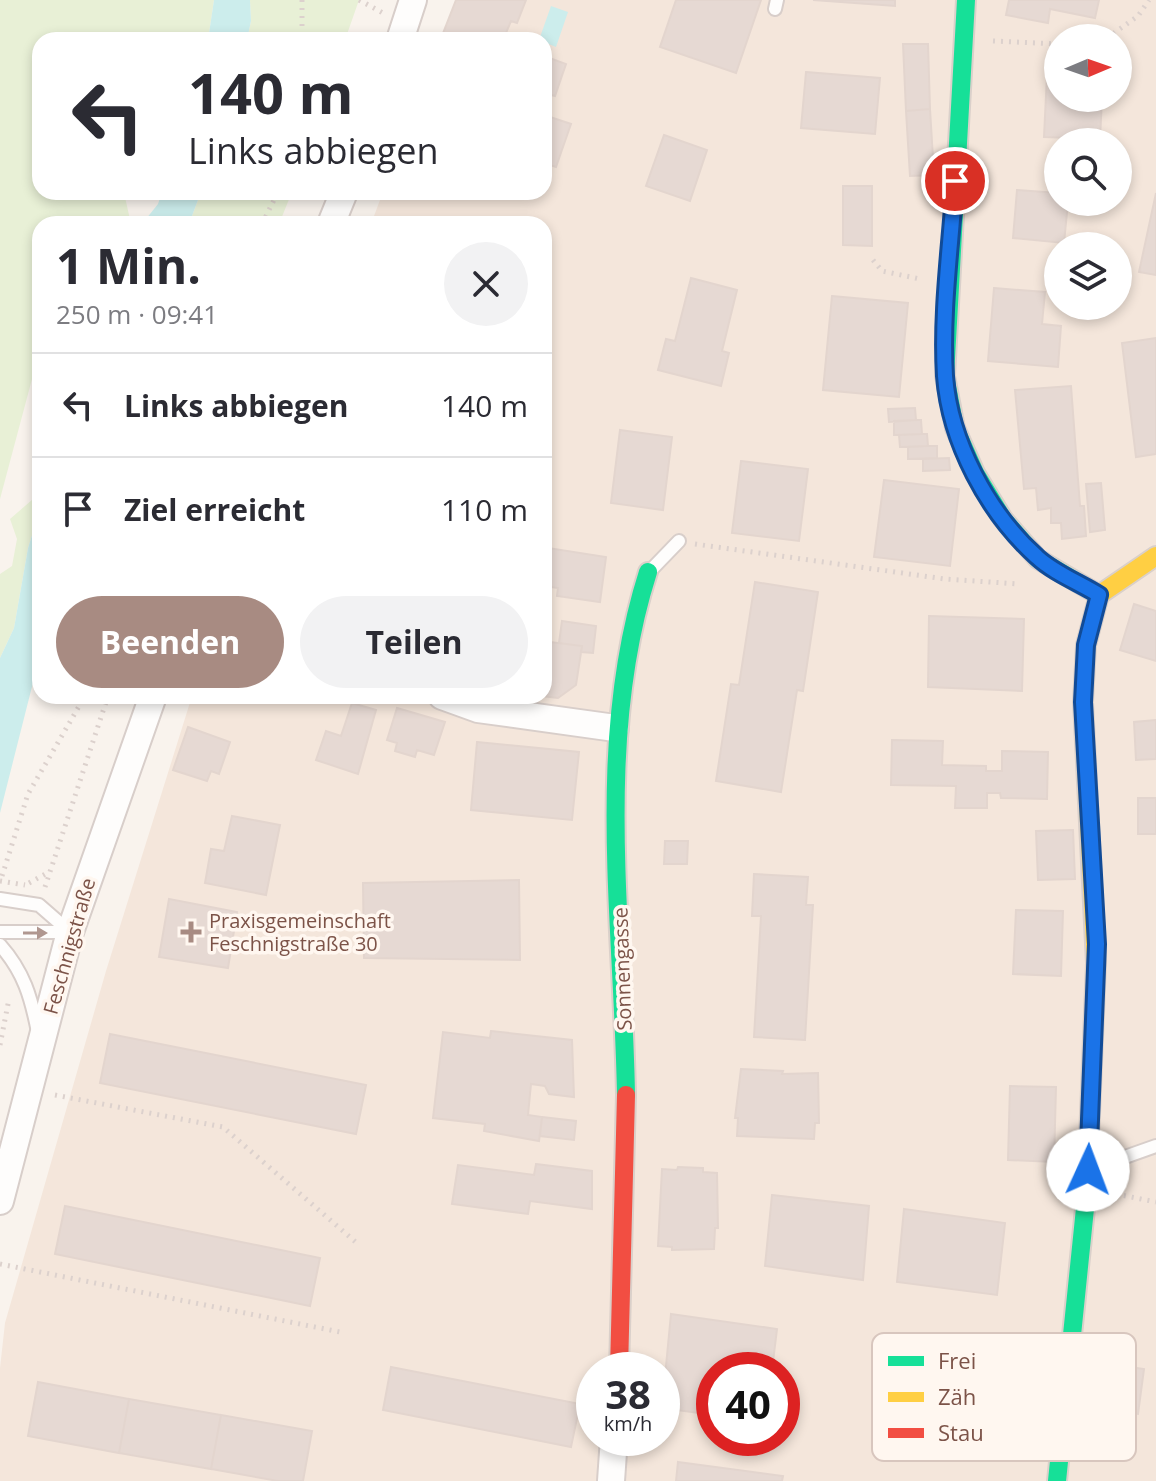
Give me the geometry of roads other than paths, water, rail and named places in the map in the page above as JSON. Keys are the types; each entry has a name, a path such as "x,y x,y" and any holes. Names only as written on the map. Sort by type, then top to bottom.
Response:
{"street":[{"path":"403,32 413,0"},
{"path":"966,0 945,376 955,428 975,473 1003,519 1038,559 1099,595"},
{"path":"1072,1333 1088,1180 1097,944 1083,702 1086,645 1099,595 1156,556"},
{"name":"Sonnengasse","path":"620,1352 626,1268 624,1015 615,728 631,615 648,572"},
{"name":"Feschnigstraße","path":"0,1201 70,932 150,704"},
{"path":"464,704 478,709 615,728"},
{"path":"611,1481 613,1456"},
{"path":"1057,1481 1059,1461"}],"lane":[{"path":"648,572 679,541"},
{"path":"0,899 39,905 70,932"},
{"path":"0,932 70,932"},
{"path":"0,945 19,967 30,992 41,1048"},
{"path":"1088,1180 1156,1146"}],"water":[{"path":"214,0 250,0 249,32 209,32"},
{"path":"551,6 568,12 556,47 552,45 552,32 542,32"},
{"path":"159,200 198,200 192,216 148,216"},
{"path":"32,535 32,687 0,813 0,658 14,628"}],"place":[{"name":"Praxisgemeinschaft Feschnigstraße 30","path":"191,932"}]}
